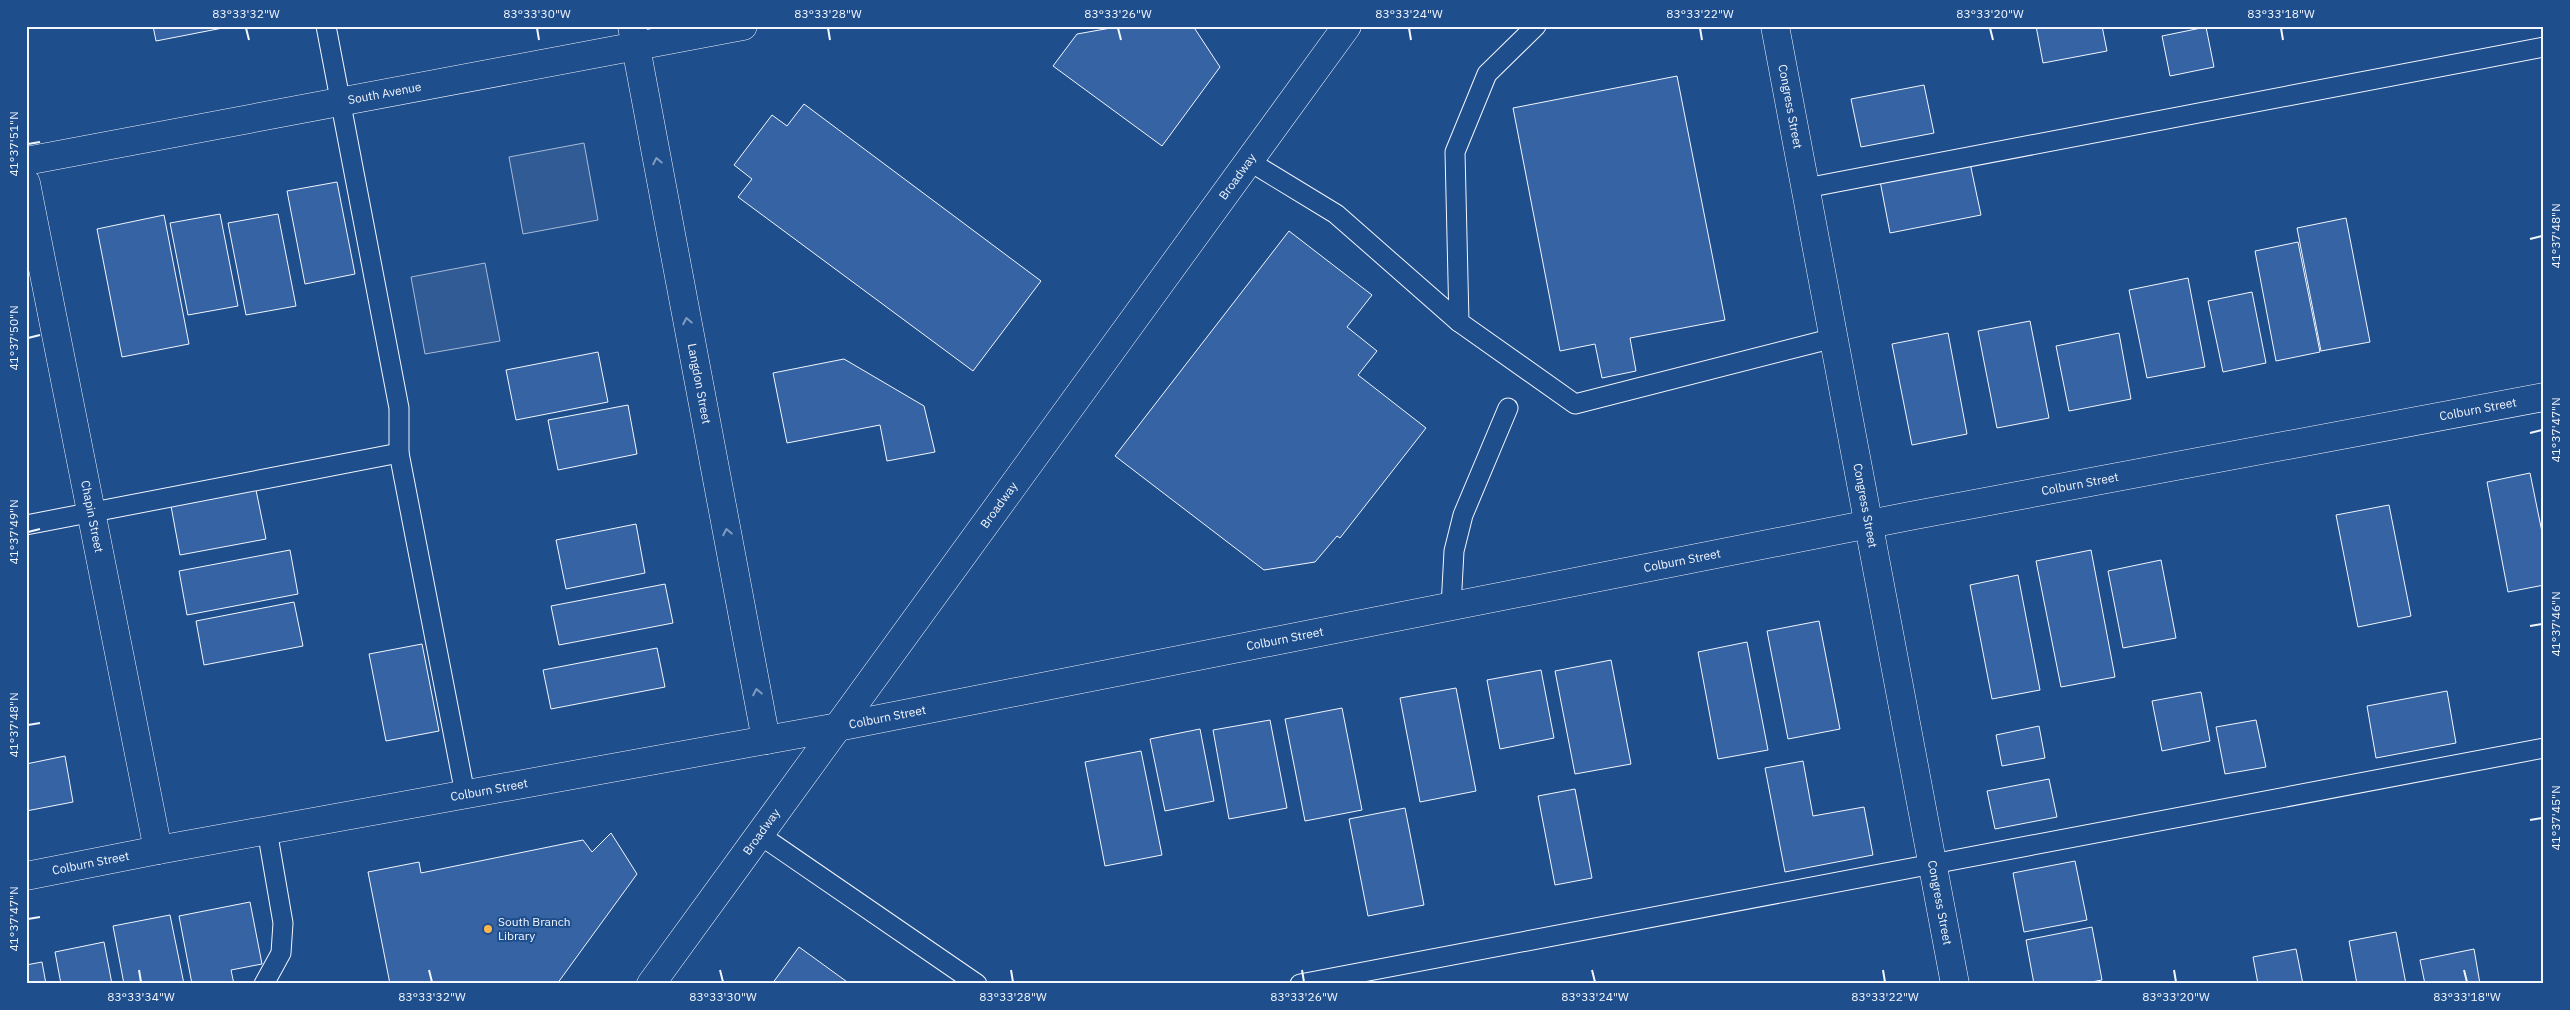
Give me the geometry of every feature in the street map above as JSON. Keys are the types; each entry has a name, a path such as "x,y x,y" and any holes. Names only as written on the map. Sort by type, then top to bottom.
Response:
{"street":[{"name":"Broadway","path":"651,984 1347,26"},
{"name":"Congress Street","path":"1775,26 1955,984"},
{"name":"South Avenue","path":"26,161 341,102 634,36 735,27"},
{"name":"Langdon Street","path":"634,36 766,740"},
{"name":"Chapin Street","path":"26,183 158,850"},
{"name":"Colburn Street","path":"26,876 158,850 838,727 1869,524 2544,397"}],"lane":[{"path":"326,26 399,408 400,453 465,794"},
{"path":"1459,322 1456,152 1487,74 1536,26"},
{"path":"1806,188 2544,47"},
{"path":"1250,161 1336,214 1459,322 1575,404 1834,338"},
{"path":"1451,607 1454,551 1463,515 1508,408"},
{"path":"26,525 400,453"},
{"path":"1300,984 2544,748"},
{"path":"264,984 281,953 283,923 267,830"},
{"path":"760,836 976,984"}],"shaded area":[{"path":"584,143 598,220 523,234 509,157"},
{"path":"485,263 500,341 425,354 411,277"}],"building":[{"path":"153,26 233,26 156,41"},
{"path":"1122,26 1193,26 1220,67 1162,146 1053,66 1077,34"},
{"path":"2036,26 2102,26 2107,51 2043,63"},
{"path":"2206,27 2214,67 2170,76 2162,36"},
{"path":"1677,76 1725,320 1630,338 1636,371 1602,378 1595,344 1560,351 1513,108"},
{"path":"1924,85 1934,133 1861,147 1851,99"},
{"path":"804,104 1041,281 973,371 738,197 752,179 734,165 772,115 787,126"},
{"path":"1970,163 1981,215 1890,233 1880,181"},
{"path":"337,182 355,274 305,284 287,191"},
{"path":"220,214 238,306 188,315 170,223"},
{"path":"278,214 296,306 246,315 228,223"},
{"path":"164,215 189,344 122,357 97,229"},
{"path":"2346,218 2370,342 2321,351 2297,228"},
{"path":"1289,231 1372,295 1347,327 1377,351 1358,375 1426,428 1340,538 1337,536 1315,562 1264,570 1115,456"},
{"path":"2298,242 2320,352 2276,361 2255,251"},
{"path":"2188,278 2205,367 2147,378 2129,290"},
{"path":"2252,292 2266,363 2223,372 2208,301"},
{"path":"2030,321 2049,418 1997,428 1978,331"},
{"path":"1948,333 1967,434 1912,445 1892,344"},
{"path":"2119,333 2131,399 2069,411 2056,346"},
{"path":"598,352 608,402 516,420 506,370"},
{"path":"844,359 924,406 935,452 887,461 880,425 787,443 773,373"},
{"path":"628,405 637,454 558,470 548,420"},
{"path":"2530,473 2544,542 2544,585 2508,592 2487,482"},
{"path":"256,490 266,539 180,555 171,506"},
{"path":"2389,505 2411,616 2358,627 2336,515"},
{"path":"636,524 645,573 566,589 556,540"},
{"path":"290,550 298,594 187,615 179,571"},
{"path":"2091,550 2115,677 2061,687 2036,561"},
{"path":"2161,560 2176,638 2123,648 2108,571"},
{"path":"2018,575 2040,690 1992,699 1970,585"},
{"path":"665,584 673,623 559,645 551,606"},
{"path":"294,602 303,646 204,665 196,621"},
{"path":"1819,621 1840,729 1788,739 1767,631"},
{"path":"1747,642 1768,750 1718,759 1698,652"},
{"path":"422,644 439,731 386,741 369,654"},
{"path":"657,648 665,687 551,709 543,670"},
{"path":"1611,660 1631,764 1575,774 1555,671"},
{"path":"1541,670 1554,738 1500,749 1487,680"},
{"path":"1456,688 1476,791 1420,802 1400,698"},
{"path":"2447,691 2456,743 2376,758 2367,706"},
{"path":"2201,692 2210,741 2162,751 2152,701"},
{"path":"1342,708 1362,810 1305,821 1285,719"},
{"path":"1270,720 1287,808 1229,819 1213,730"},
{"path":"2256,720 2266,767 2225,774 2216,727"},
{"path":"2039,726 2045,758 2002,766 1996,735"},
{"path":"1200,729 1214,801 1165,811 1150,739"},
{"path":"1141,751 1162,855 1105,866 1085,762"},
{"path":"65,756 73,802 26,811 26,764"},
{"path":"1803,761 1813,816 1864,807 1873,855 1785,872 1765,768"},
{"path":"2049,779 2057,817 1995,829 1987,791"},
{"path":"1575,789 1592,878 1555,885 1538,796"},
{"path":"1405,808 1424,905 1368,916 1349,819"},
{"name":"South Branch Library","path":"611,833 637,874 557,984 390,984 368,872 419,862 421,873 583,840 592,852"},
{"path":"2075,861 2087,920 2024,932 2013,873"},
{"path":"250,902 262,964 231,970 234,984 192,984 179,916"},
{"path":"170,915 184,984 124,984 113,926"},
{"path":"2092,927 2102,980 2081,984 2034,984 2026,940"},
{"path":"2396,932 2406,984 2357,984 2349,941"},
{"path":"104,942 112,984 61,984 55,952"},
{"path":"799,947 850,984 772,984"},
{"path":"2296,949 2303,984 2258,984 2253,957"},
{"path":"2474,949 2480,984 2425,984 2420,960"},
{"path":"42,962 46,984 26,984 26,965"}],"place":[{"name":"South Branch Library","path":"488,929"}]}
